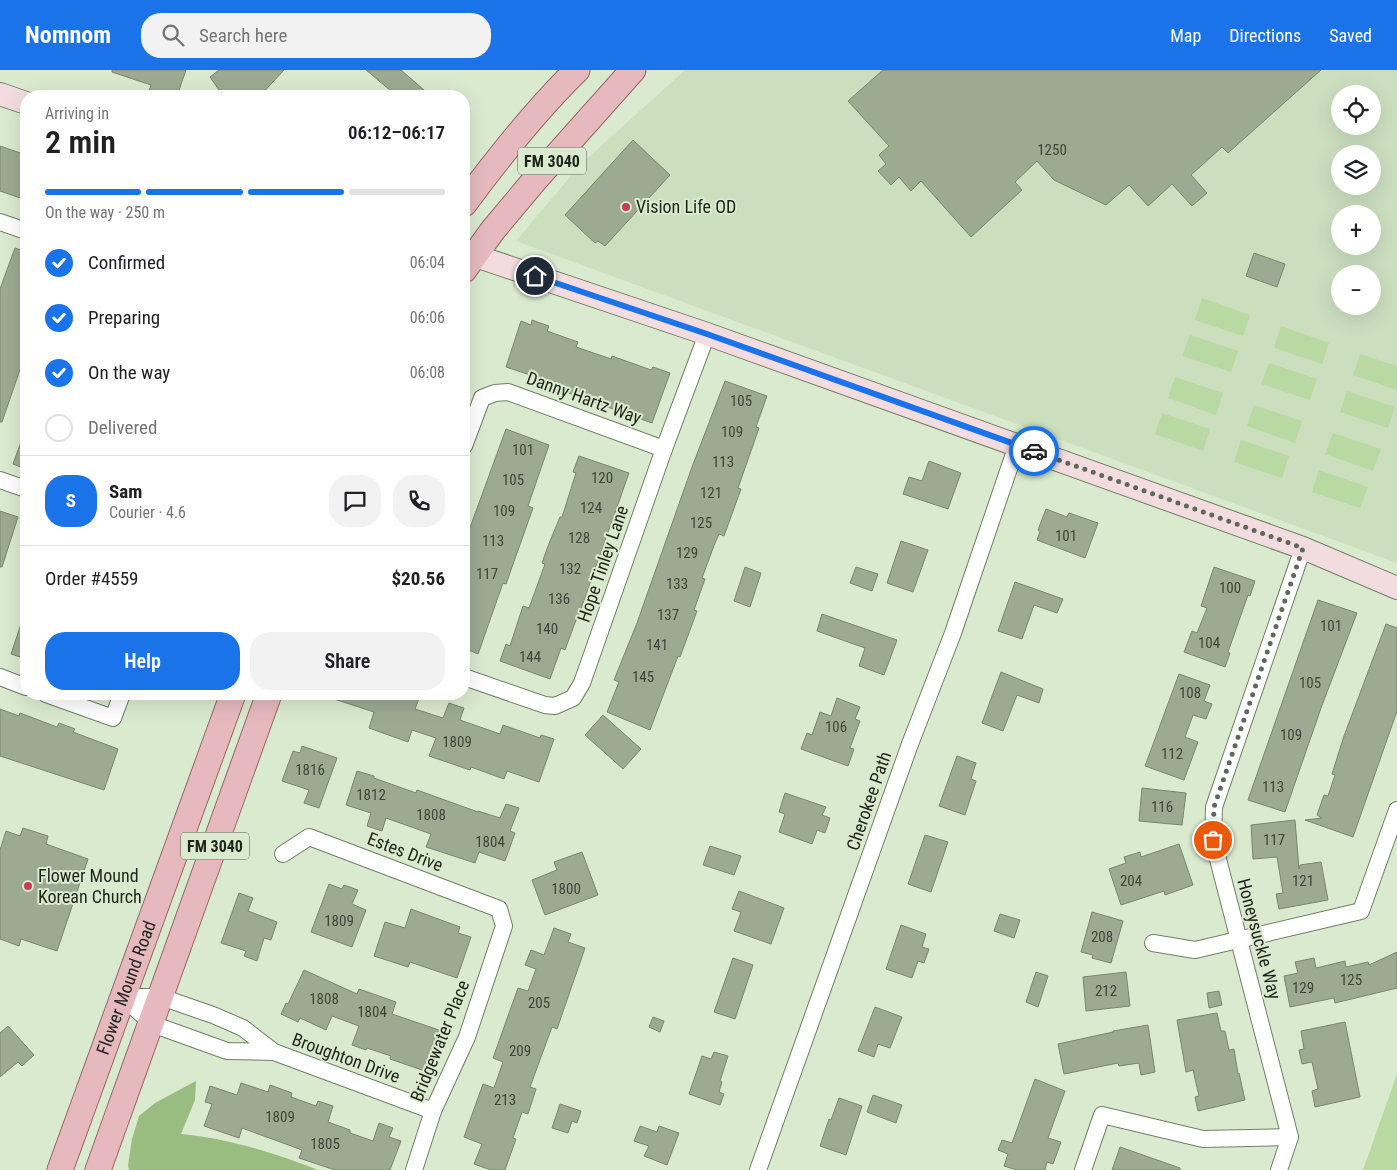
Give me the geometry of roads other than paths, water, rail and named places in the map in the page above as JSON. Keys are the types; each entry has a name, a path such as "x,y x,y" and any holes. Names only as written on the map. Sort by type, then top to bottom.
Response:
{"main road":[{"name":"FM 3040","path":"470,196 504,153 577,70"},
{"name":"FM 3040","path":"470,256 534,180 633,70"},
{"name":"Flower Mound Road","path":"60,1170 123,997 225,700"},
{"name":"Flower Mound Road","path":"98,1170 267,700"}],"street":[{"path":"0,94 20,101"},
{"path":"0,222 20,229"},
{"path":"470,260 707,334 1303,548 1397,588"},
{"name":"Hope Tinley Lane","path":"470,679 545,705 554,706 573,698 582,683 664,449 707,334"},
{"name":"Danny Hartz Way","path":"470,428 482,398 495,393 508,392 664,449"},
{"name":"Cherokee Path","path":"758,1170 910,744 953,633 1018,445"},
{"path":"0,480 20,487"},
{"name":"Honeysuckle Way","path":"1290,1137 1213,840 1214,807 1303,548"},
{"path":"0,677 20,684"},
{"path":"63,700 113,718 120,700"},
{"path":"1153,943 1195,950 1361,911 1397,810"},
{"name":"Estes Drive","path":"283,854 309,837 499,909 504,926"},
{"name":"Bridgewater Place","path":"414,1170 433,1111 467,1038 504,926"},
{"name":"Broughton Drive","path":"123,997 161,997 243,1028 274,1052 433,1111"},
{"name":"Broughton Drive","path":"123,997 152,1024 227,1051 274,1052"},
{"path":"1083,1170 1102,1115 1203,1139 1290,1137 1279,1170"}],"place":[{"name":"Vision Life OD","path":"626,207"},
{"name":"Flower Mound Korean Church","path":"28,886"}]}
